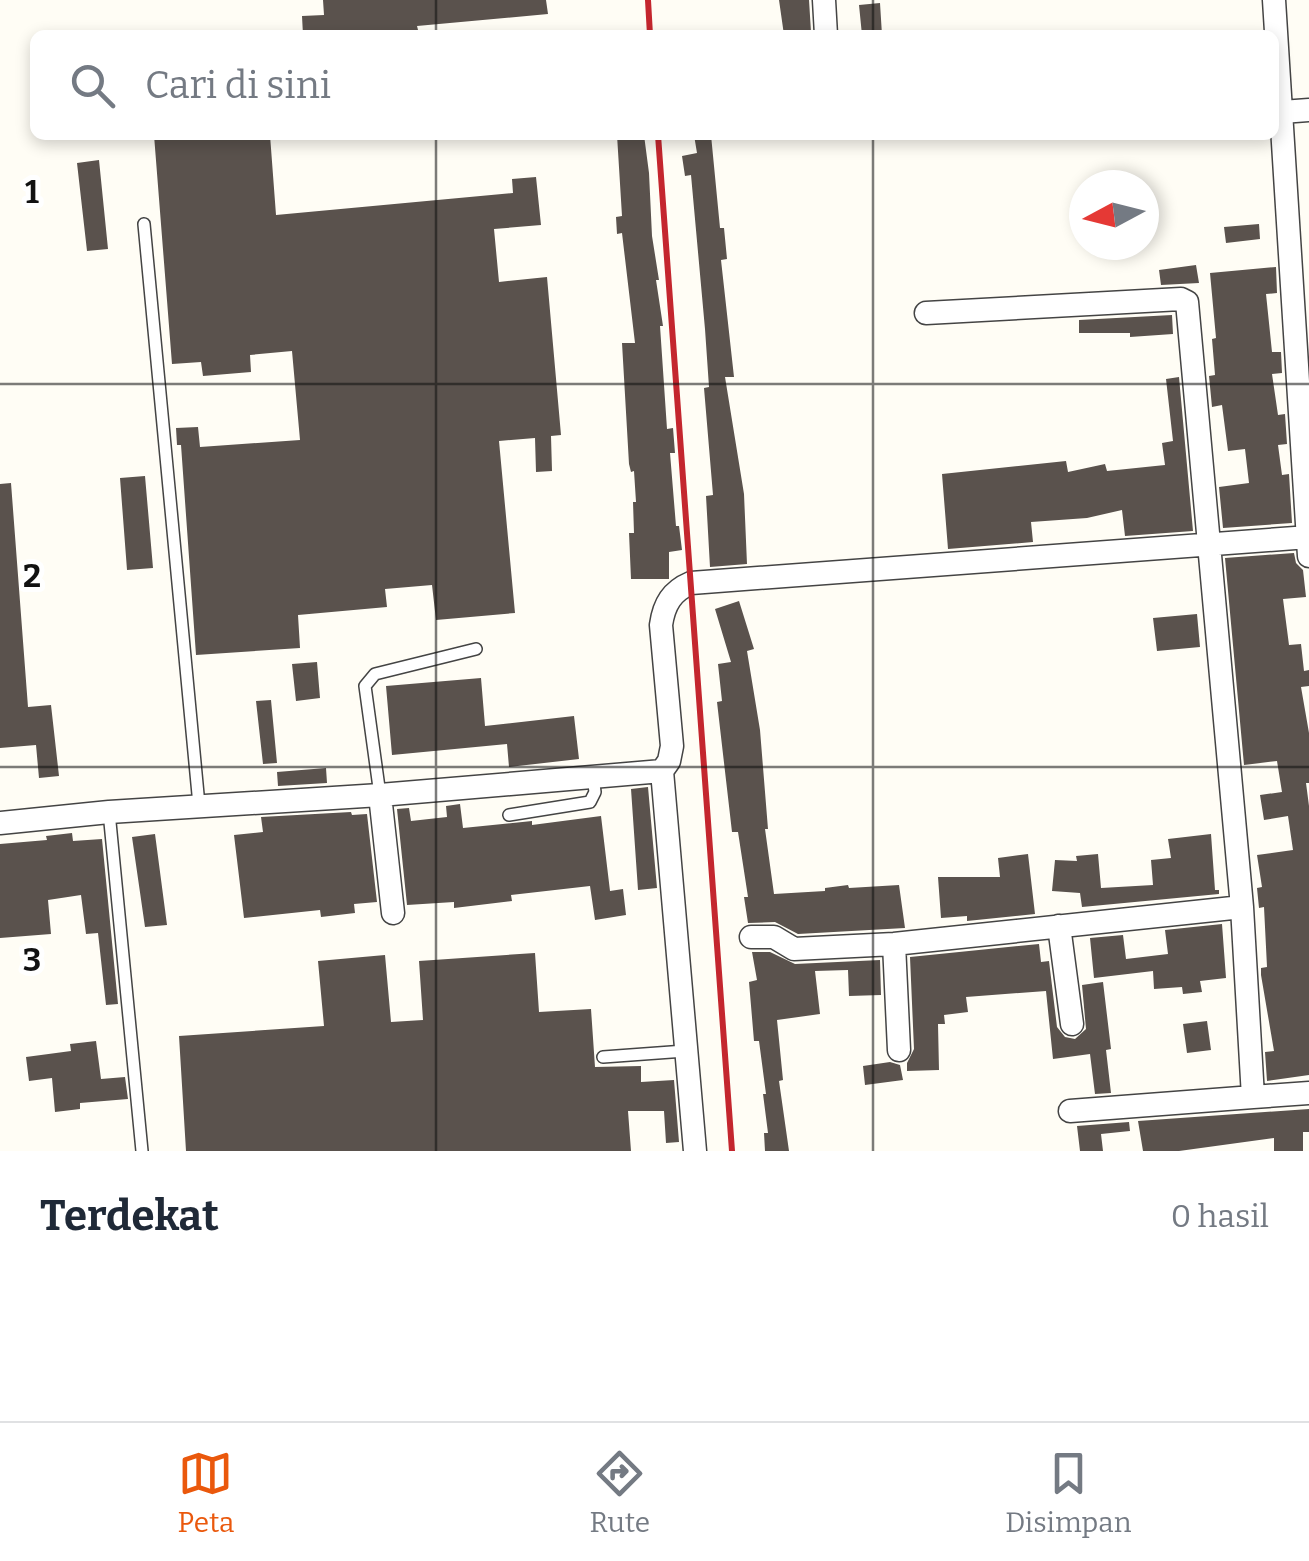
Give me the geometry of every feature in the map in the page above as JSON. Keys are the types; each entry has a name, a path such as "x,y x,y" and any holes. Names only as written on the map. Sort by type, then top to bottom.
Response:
{"street":[{"path":"824,0 826,30"},
{"path":"1274,0 1276,30"},
{"path":"695,1151 662,770 672,746 663,610 678,588 691,583 1211,545 1308,544 1302,332 1279,70"},
{"path":"1282,112 1309,110"},
{"path":"926,313 1182,299 1187,302 1242,907 1253,1096"},
{"path":"0,824 109,812 380,795 662,770"},
{"path":"380,795 393,913"},
{"path":"751,937 774,937 794,948 894,944 1242,907"},
{"path":"1059,926 1072,1024"},
{"path":"894,944 899,1050"},
{"path":"1070,1111 1309,1092"}],"lane":[{"path":"144,224 199,805"},
{"path":"380,795 366,686 375,674 476,649"},
{"path":"509,815 590,802 595,792 593,777"},
{"path":"109,812 142,1151"},
{"path":"604,1057 685,1051"}],"building":[{"path":"323,0 546,0 548,14 417,26 418,30 303,30 302,16 324,15"},
{"path":"779,0 809,0 811,30 783,30"},
{"path":"880,3 882,30 862,30 859,5"},
{"path":"154,140 270,140 276,215 513,193 512,179 536,177 541,225 494,229 499,282 547,277 561,435 551,436 552,471 536,472 535,438 499,441 515,613 436,620 432,585 385,589 387,607 298,615 300,648 196,655 181,445 177,445 176,428 198,427 200,447 300,440 292,351 250,355 251,372 203,376 201,362 172,364"},
{"path":"617,140 645,140 663,326 667,429 673,428 675,453 670,453 676,526 682,550 669,552 669,579 631,579 629,533 634,533 636,502 634,471 631,472 629,464 622,343 635,343 622,233 617,234 616,217 622,216"},
{"path":"695,140 711,140 727,259 721,260 734,377 725,377 744,494 747,564 710,567 706,496 713,495 704,388 709,387 691,175 685,176 682,156 697,153"},
{"path":"99,160 108,249 87,251 77,163"},
{"path":"1259,224 1260,239 1226,243 1224,227"},
{"path":"1196,265 1199,283 1161,285 1159,270"},
{"path":"1276,267 1277,293 1266,294 1272,352 1281,352 1282,373 1272,374 1278,415 1285,414 1287,444 1278,445 1282,475 1289,474 1292,523 1223,528 1219,487 1249,483 1245,449 1228,451 1222,405 1212,407 1209,376 1215,375 1212,339 1216,338 1210,273"},
{"path":"1172,315 1173,334 1130,337 1130,333 1079,333 1079,320"},
{"path":"1179,377 1193,531 1125,536 1122,510 1087,518 1031,522 1033,542 948,549 942,474 1066,461 1068,472 1105,464 1107,471 1165,465 1162,443 1173,441 1166,379"},
{"path":"145,476 153,568 127,570 120,478"},
{"path":"11,483 28,707 51,705 59,776 39,778 36,745 0,748 0,484"},
{"path":"1294,553 1303,570 1306,597 1283,599 1289,645 1301,644 1304,671 1309,670 1309,686 1301,687 1309,733 1309,1075 1267,1081 1265,1052 1274,1051 1261,975 1261,968 1267,967 1257,855 1293,850 1288,816 1264,820 1260,795 1282,792 1277,761 1244,765 1225,558"},
{"path":"739,601 754,649 747,651 760,730 765,829 774,894 825,891 848,885 899,885 905,928 798,934 775,922 748,923 744,897 748,897 738,832 732,832 717,702 722,701 718,664 731,662 715,609"},
{"path":"1197,614 1200,647 1157,651 1153,618"},
{"path":"317,662 320,698 296,701 292,664"},
{"path":"481,678 485,726 574,716 579,759 509,767 507,744 392,755 386,686"},
{"path":"271,700 277,763 263,764 256,701"},
{"path":"326,768 327,783 278,786 277,772"},
{"path":"648,787 657,888 638,890 631,789"},
{"path":"460,804 463,828 601,816 610,891 623,889 626,915 595,920 590,886 511,895 512,901 454,908 454,902 407,905 397,809 409,808 411,821 447,817 446,806"},
{"path":"367,814 377,902 354,904 355,913 321,917 320,910 244,918 234,835 263,832 261,817"},
{"path":"72,833 73,841 102,839 118,1004 106,1005 98,933 86,934 81,895 48,900 51,934 0,938 0,844 47,840 46,836"},
{"path":"155,834 167,925 145,927 132,837"},
{"path":"1211,834 1215,890 1219,894 1082,907 1080,893 1052,891 1055,860 1077,861 1076,856 1098,854 1101,888 1153,885 1151,860 1171,858 1168,839"},
{"path":"1028,854 1035,914 967,921 967,916 941,918 938,877 1000,877 998,858"},
{"path":"1222,924 1226,978 1200,981 1202,992 1183,994 1182,987 1154,989 1153,971 1094,978 1090,938 1123,935 1126,959 1168,954 1165,930"},
{"path":"1039,944 1041,962 1049,961 1057,1027 1065,1037 1075,1039 1086,1029 1082,985 1103,982 1111,1049 1106,1050 1111,1093 1095,1094 1090,1054 1053,1059 1046,991 966,997 968,1012 944,1015 945,1024 938,1024 939,1070 907,1071 914,1049 910,957"},
{"path":"752,952 770,952 795,964 880,960 881,995 849,996 848,970 815,971 820,1014 777,1020 783,1080 779,1081 789,1151 765,1151 766,1094 759,1041 754,1041 749,982 757,980"},
{"path":"535,953 539,1012 591,1009 595,1067 641,1066 641,1082 674,1080 679,1142 666,1143 664,1111 628,1111 631,1151 186,1151 179,1036 324,1026 318,961 385,955 391,1022 423,1020 419,961"},
{"path":"1207,1021 1211,1050 1187,1053 1183,1024"},
{"path":"96,1041 101,1079 125,1077 128,1099 80,1103 80,1109 55,1112 52,1078 29,1081 26,1057 71,1051 70,1044"},
{"path":"890,1062 900,1065 903,1080 865,1085 863,1066"},
{"path":"1309,1109 1309,1132 1303,1132 1303,1151 1274,1151 1274,1138 1179,1151 1143,1151 1138,1121"},
{"path":"1129,1122 1130,1131 1101,1134 1103,1151 1080,1151 1077,1126"}],"railway":[{"path":"648,0 650,30"},
{"path":"658,140 732,1151"}]}
